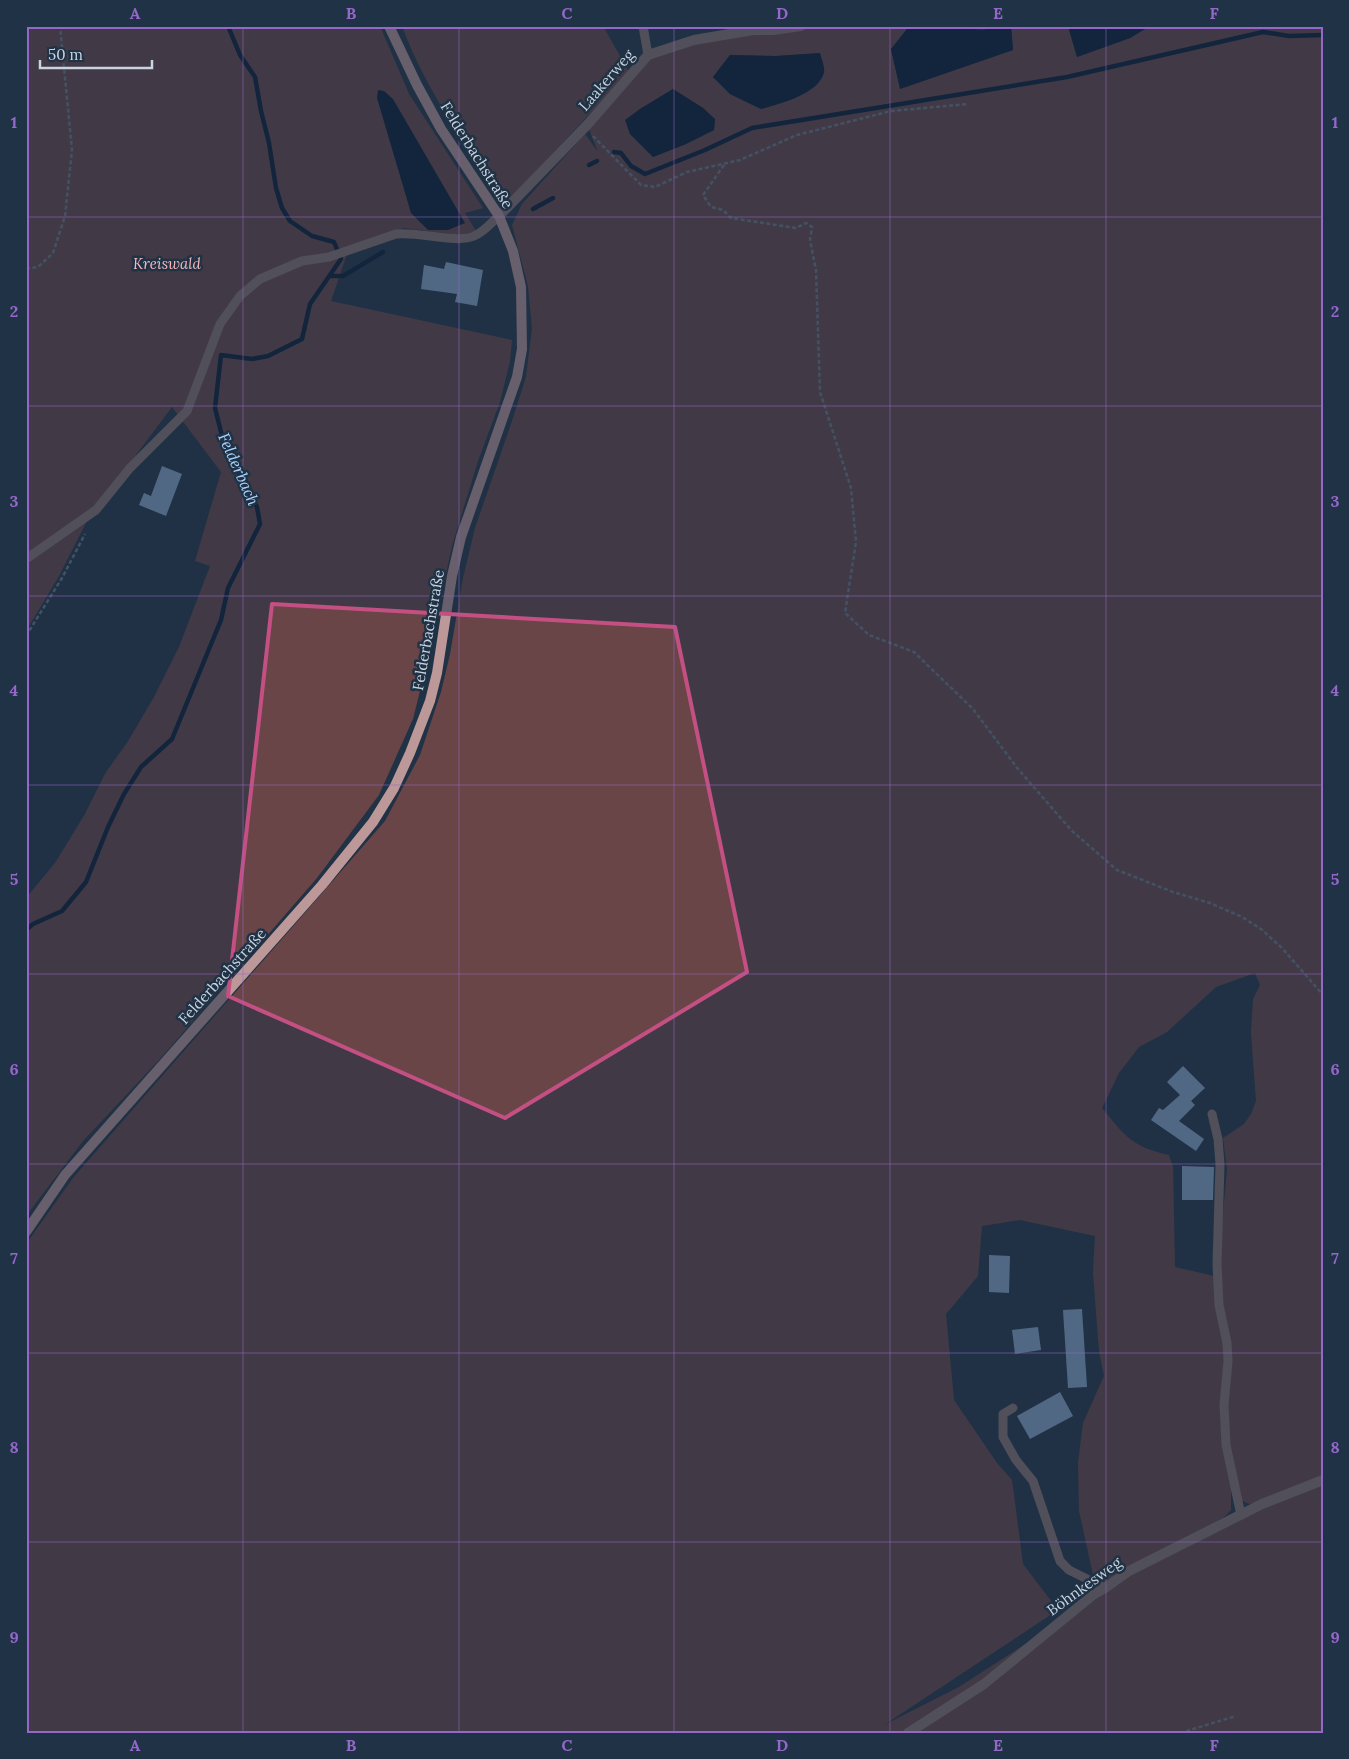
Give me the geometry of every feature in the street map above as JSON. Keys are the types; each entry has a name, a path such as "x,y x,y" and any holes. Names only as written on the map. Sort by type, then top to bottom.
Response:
{"street":[{"name":"Felderbachstraße","path":"26,1232 65,1175 322,885 373,822 394,788 430,701 437,673 452,576 461,537 517,377 522,349 521,287 513,251 499,216 441,130 389,26"},
{"name":"Laakerweg","path":"499,216 585,127 648,55 694,40 753,30 773,30 801,26"},
{"name":"Böhnkesweg","path":"908,1733 984,1684 1093,1595 1129,1571 1262,1504 1323,1480"}],"lane":[{"path":"644,26 648,55"},
{"path":"26,559 96,510 130,468 187,411 220,324 240,296 260,279 302,261 329,257 396,234 407,232 457,238 474,236 499,216"},
{"path":"1212,1114 1218,1139 1220,1164 1217,1264 1220,1305 1227,1343 1228,1361 1224,1405 1226,1445 1241,1515"},
{"path":"1013,1408 1003,1414 1003,1437 1016,1460 1033,1481 1060,1562 1068,1570 1105,1588"}],"path":[{"path":"26,270 38,267 53,254 65,216 72,150 60,26"},
{"path":"585,127 642,185 655,187 687,172 740,160 796,135 891,111 968,104"},
{"path":"724,165 703,195 711,207 723,210 732,218 796,228 806,223 812,227 810,240 816,270 820,392 851,488 856,542 845,613 869,635 914,652 973,709 1018,770 1072,830 1117,870 1173,892 1210,903 1242,917 1261,929 1282,948 1323,995"},
{"path":"26,636 62,578 96,510"},
{"path":"1180,1733 1236,1716"}],"highlighted area":[{"path":"272,604 675,627 747,972 505,1118 228,996"}],"green space":[{"name":"Kreiswald","path":"26,26 380,26 409,94 483,208 465,213 476,231 461,235 404,228 349,248 331,301 512,340 510,361 500,402 478,461 452,546 413,719 379,795 317,878 160,1059 83,1141 26,1216 26,898 55,863 85,814 106,772 127,743 154,697 179,647 210,566 195,561 221,472 172,407 93,509 59,576 26,631"},
{"path":"402,26 603,26 629,72 505,204 435,96"},
{"path":"752,26 938,26 907,29 891,49 900,89 1013,50 1011,26 1068,26 1077,57 1130,38 1150,26 1323,26 1323,1477 1261,1502 1249,1504 1241,1500 1228,1436 1227,1409 1231,1348 1222,1301 1220,1277 1221,1238 1227,1169 1223,1138 1244,1124 1251,1114 1256,1101 1251,1033 1253,999 1260,985 1255,973 1216,987 1167,1032 1139,1047 1119,1073 1102,1108 1130,1139 1146,1148 1169,1155 1173,1167 1175,1267 1214,1276 1225,1347 1220,1408 1222,1447 1231,1488 1231,1510 1223,1518 1096,1588 1079,1511 1078,1463 1083,1423 1104,1376 1099,1351 1093,1273 1095,1236 1020,1220 982,1226 978,1276 946,1314 954,1400 997,1463 1012,1480 1023,1564 1058,1610 884,1725 959,1687 1096,1598 1129,1573 1263,1506 1323,1483 1323,1733 26,1733 26,1244 73,1178 385,821 420,755 441,692 450,654 463,578 475,528 526,377 532,329 528,286 512,225 522,204 585,134 598,152 588,127 650,59","holes":["820,53 824,72 821,80 815,86 798,97 761,109 730,94 713,77 730,55 776,56","673,89 703,108 715,120 714,130 653,157 630,134 626,121 640,109"]}],"water":[{"path":"938,26 983,30 1011,26 1013,50 900,89 891,49 907,29"},
{"path":"1068,26 1150,26 1130,38 1077,57"},
{"path":"820,53 824,72 821,80 815,86 797,97 761,109 730,94 713,77 730,55 776,56"},
{"path":"673,89 703,108 715,119 714,130 653,157 630,134 625,120"},
{"path":"378,90 384,91 393,99 465,223 448,230 428,230 411,213 377,98"}],"building":[{"path":"446,262 483,270 477,306 455,302 457,294 421,289 424,265 444,269"},
{"path":"162,466 182,474 166,516 139,505 144,493 151,496"},
{"path":"1183,1066 1205,1088 1191,1101 1195,1105 1179,1121 1204,1139 1196,1151 1151,1120 1159,1108 1163,1110 1180,1095 1167,1082"},
{"path":"1182,1166 1214,1167 1213,1200 1182,1200"},
{"path":"989,1255 1010,1256 1009,1293 989,1292"},
{"path":"1082,1309 1087,1387 1068,1388 1063,1310"},
{"path":"1038,1327 1041,1350 1015,1354 1012,1330"},
{"path":"1060,1392 1073,1416 1030,1439 1017,1416"}],"waterway":[{"name":"Felderbach","path":"26,930 33,924 62,911 86,882 108,827 124,794 141,767 172,739 221,620 228,588 260,524 257,507 229,454 215,408 221,355 252,359 268,356 302,339 310,304 341,259 334,242 312,236 290,221 282,208 276,188 255,77 240,55 228,26"},
{"path":"614,152 621,153 631,166 645,174 705,150 752,128 1067,77 1263,32 1289,36 1323,35"},
{"path":"589,165 597,161"},
{"path":"533,209 553,198"},
{"path":"331,276 343,276 383,252"}]}
